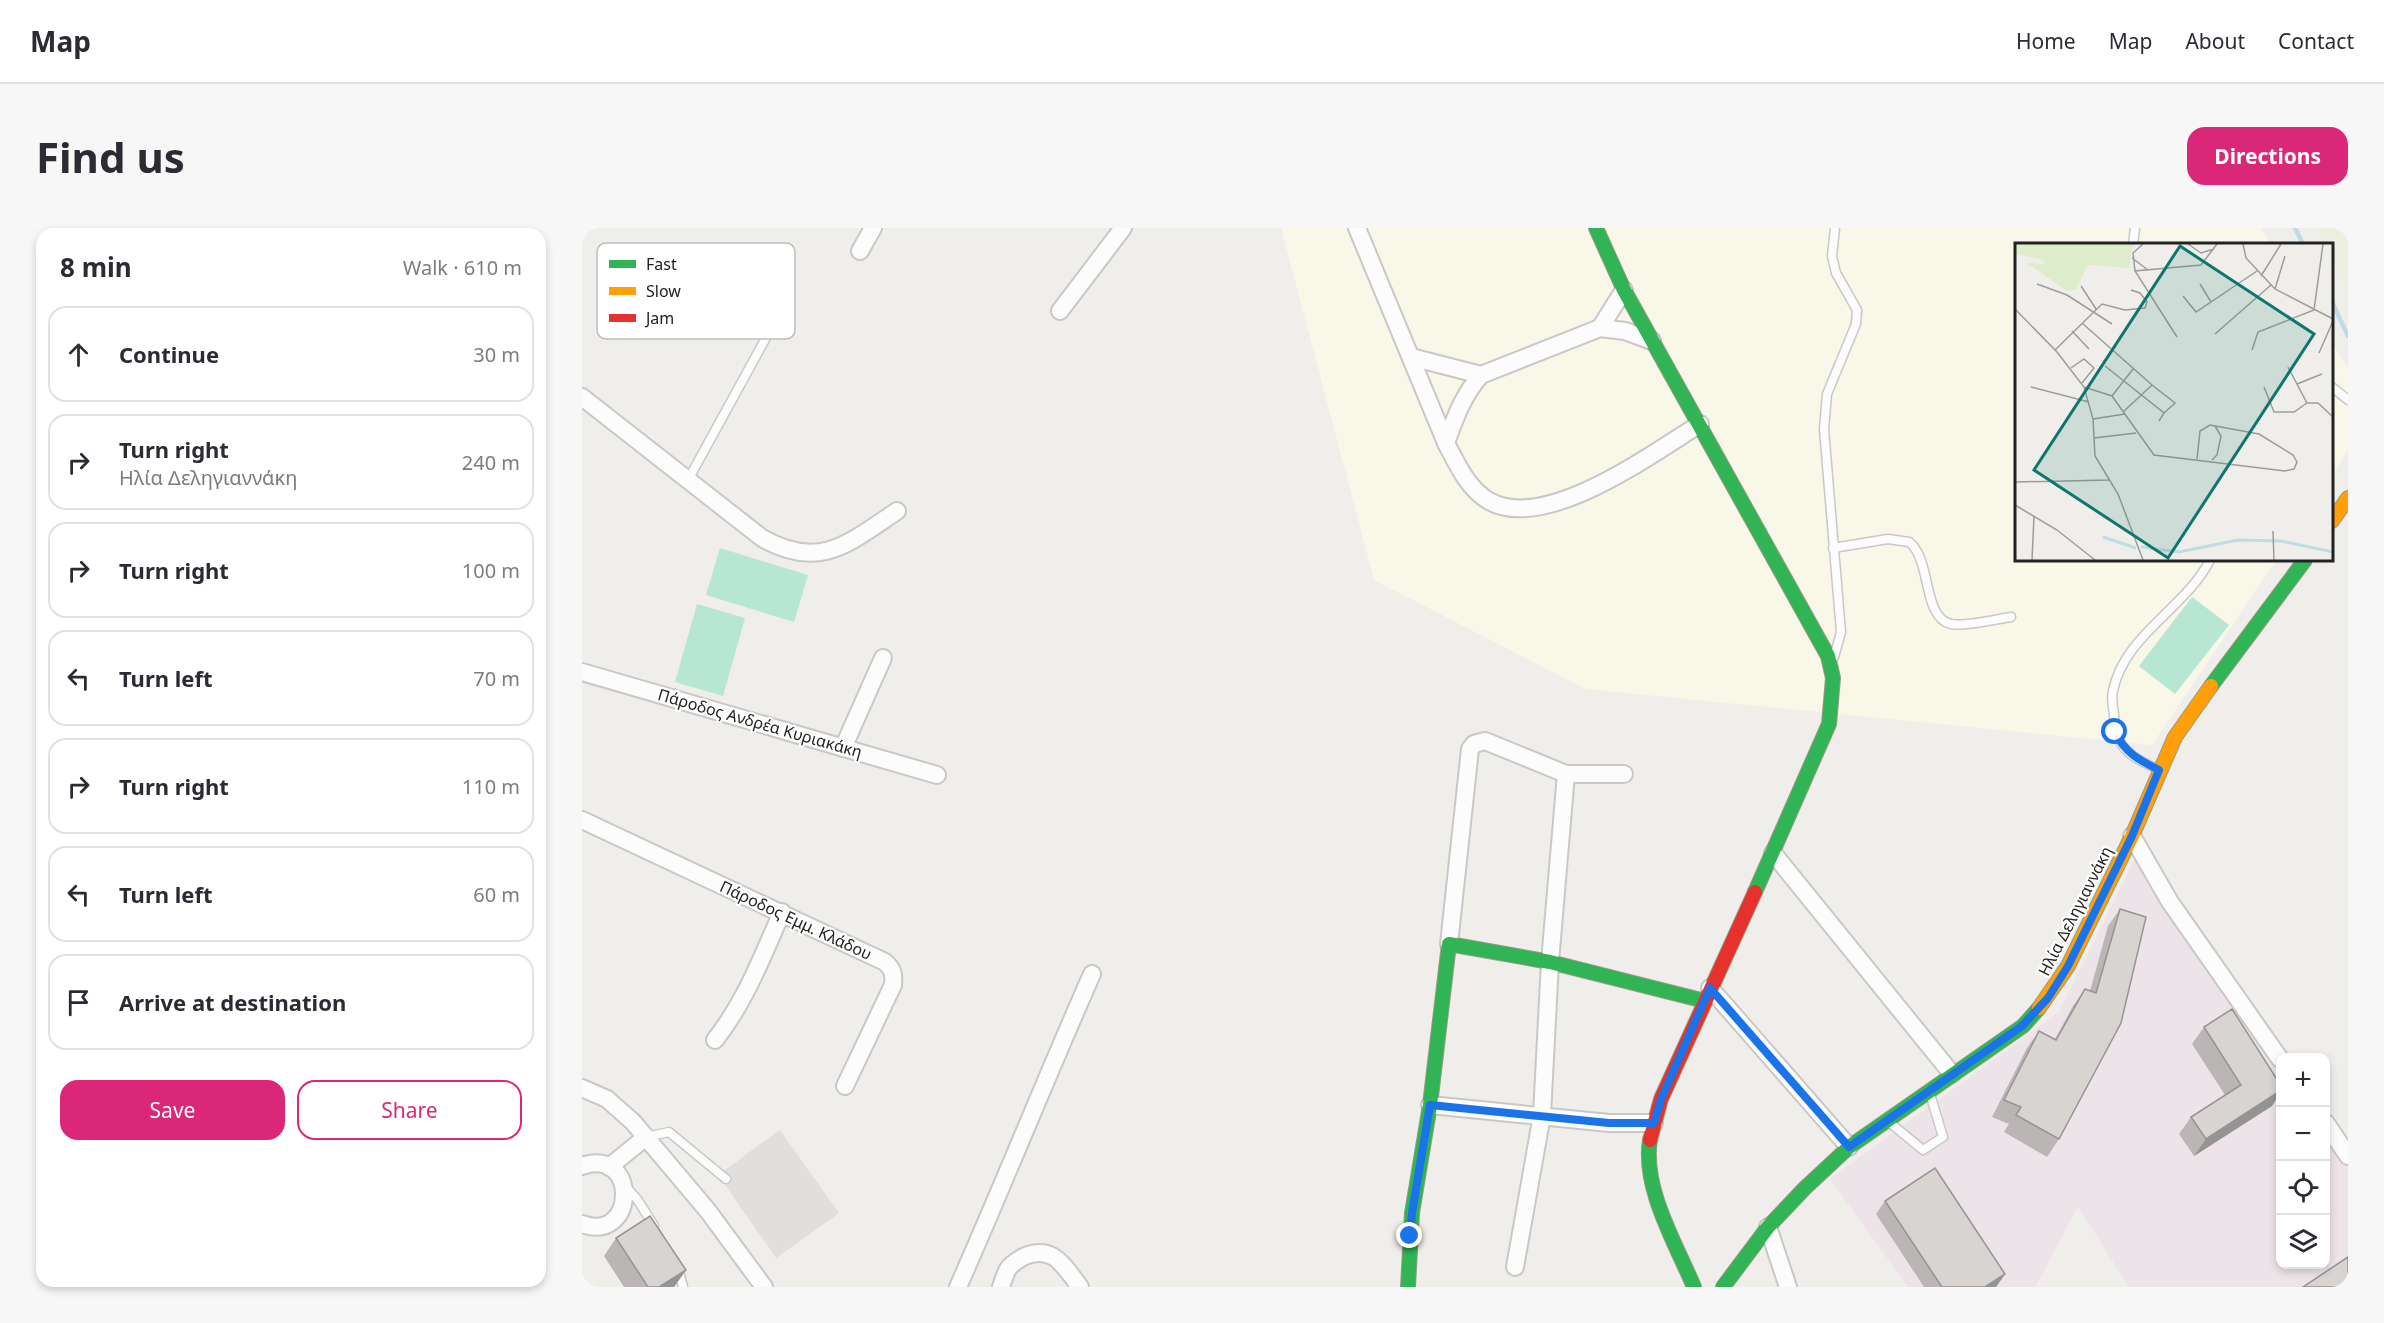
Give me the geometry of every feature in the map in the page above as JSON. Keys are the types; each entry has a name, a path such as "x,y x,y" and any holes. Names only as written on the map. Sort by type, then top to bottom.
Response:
{"street":[{"path":"860,251 873,228"},
{"path":"1060,311 1123,228"},
{"path":"1357,228 1446,443 1462,475 1488,500 1507,508 1531,508 1583,493 1612,479 1700,424"},
{"path":"1596,228 1624,290 1827,657 1833,678 1829,724 1661,1099 1654,1123 1648,1152 1650,1171 1663,1211 1694,1287"},
{"path":"1600,328 1624,290"},
{"path":"1446,443 1466,396 1481,375 1600,328 1625,332 1652,341"},
{"path":"1411,357 1481,375"},
{"path":"582,398 762,538 776,546 797,553 819,553 846,545 897,511"},
{"path":"2333,519 2348,498"},
{"name":"Ηλία Δεληγιαννάκη","path":"1723,1287 1768,1227 1804,1188 1849,1147 2022,1026 2048,998 2068,966 2132,836 2175,737 2231,657 2304,561"},
{"path":"843,748 883,658"},
{"name":"Πάροδος Ανδρέα Κυριακάκη","path":"582,672 937,775"},
{"path":"1408,1287 1412,1213 1430,1105 1470,749 1474,744 1485,741 1566,774 1624,774"},
{"path":"1515,1267 1542,1115 1550,962 1566,774"},
{"name":"Πάροδος Εμμ. Κλάδου","path":"582,820 885,962 893,971 893,985 845,1086"},
{"path":"2132,836 2170,902 2276,1053"},
{"path":"1773,853 1952,1074"},
{"path":"715,1040 732,1019 748,989 782,912"},
{"path":"1449,944 1550,962 1708,995 1849,1147"},
{"path":"958,1287 1092,974"},
{"path":"582,1088 607,1099 633,1122 708,1211 764,1287"},
{"path":"1430,1105 1609,1123 1654,1123"},
{"path":"2330,1130 2348,1156"},
{"path":"609,1167 646,1137"},
{"path":"582,1166 593,1163 609,1167 615,1172 624,1186 625,1202 617,1216 603,1225 582,1224"},
{"path":"1768,1227 1788,1287"},
{"path":"1001,1287 1008,1267 1018,1259 1039,1251 1049,1253 1061,1263 1080,1287"}],"lane":[{"path":"1830,666 1841,632 1824,429 1827,394 1856,324 1857,310 1836,273 1832,255 1835,228"},
{"path":"2133,243 2135,228"},
{"path":"688,480 765,339"},
{"path":"2333,389 2348,400"},
{"path":"1833,548 1877,540 1901,539 1909,542 1916,546 1920,554 1936,614 1944,622 1953,625 2011,617"},
{"path":"2159,770 2133,756 2120,743 2115,732 2112,692 2123,664 2135,646 2201,575 2209,561"},
{"path":"1886,1120 1923,1150 1943,1137 1929,1090"},
{"path":"646,1137 669,1132 726,1179"},
{"path":"624,1186 637,1199 660,1236"},
{"path":"672,1256 678,1266 683,1287"}],"shaded area":[{"path":"1281,228 2261,228 2270,243 2015,243 2015,561 2275,561 2152,745 1586,689 1374,580"},
{"path":"2333,344 2348,369 2348,451 2333,474"},
{"path":"2136,856 2276,1062 2276,1269 2330,1269 2330,1140 2348,1167 2348,1287 2129,1287 2078,1207 2035,1287 1908,1287 1830,1179 2059,1012"},
{"path":"780,1130 839,1213 776,1258 718,1175"}],"green space":[{"path":"2316,228 2348,228 2348,294 2333,262 2333,243 2324,243"},
{"path":"720,548 808,575 794,622 706,595"},
{"path":"2192,597 2229,625 2175,694 2139,666"},
{"path":"697,604 745,618 723,696 675,682"}],"building":[{"path":"2120,909 2146,917 2121,1023 2059,1139 2016,1115 2021,1107 2004,1100 2039,1031 2056,1040 2085,989 2096,993"},
{"path":"2232,1009 2276,1078 2276,1094 2206,1139 2191,1117 2241,1085 2204,1027"},
{"path":"1935,1168 2005,1274 1985,1287 1942,1287 1885,1201"},
{"path":"650,1216 686,1270 659,1287 648,1287 616,1238"},
{"path":"2348,1257 2348,1287 2303,1287"}],"waterway":[{"path":"2295,228 2302,243"},
{"path":"2333,304 2348,336"}],"traffic: fast":[{"path":"1596,228 1624,290 1828,656 1833,678 1829,724 1755,892"},
{"path":"2211,686 2304,561"},
{"path":"1408,1287 1412,1213 1430,1105 1449,944 1550,962 1705,1001"},
{"path":"1723,1287 1768,1227 1849,1147 2023,1026 2039,1008"},
{"path":"1650,1140 1651,1177 1656,1196 1694,1287"}],"traffic: slow":[{"path":"2333,520 2348,498"},
{"path":"2039,1008 2068,966 2132,836 2175,737 2211,686"}],"traffic: jam":[{"path":"1650,1140 1661,1099 1755,892"}],"route":[{"path":"1410,1236 1430,1105 1609,1123 1654,1123 1661,1099 1710,988 1849,1147 2022,1026 2048,998 2068,966 2132,836 2159,770 2133,756 2120,743 2115,732"}]}
